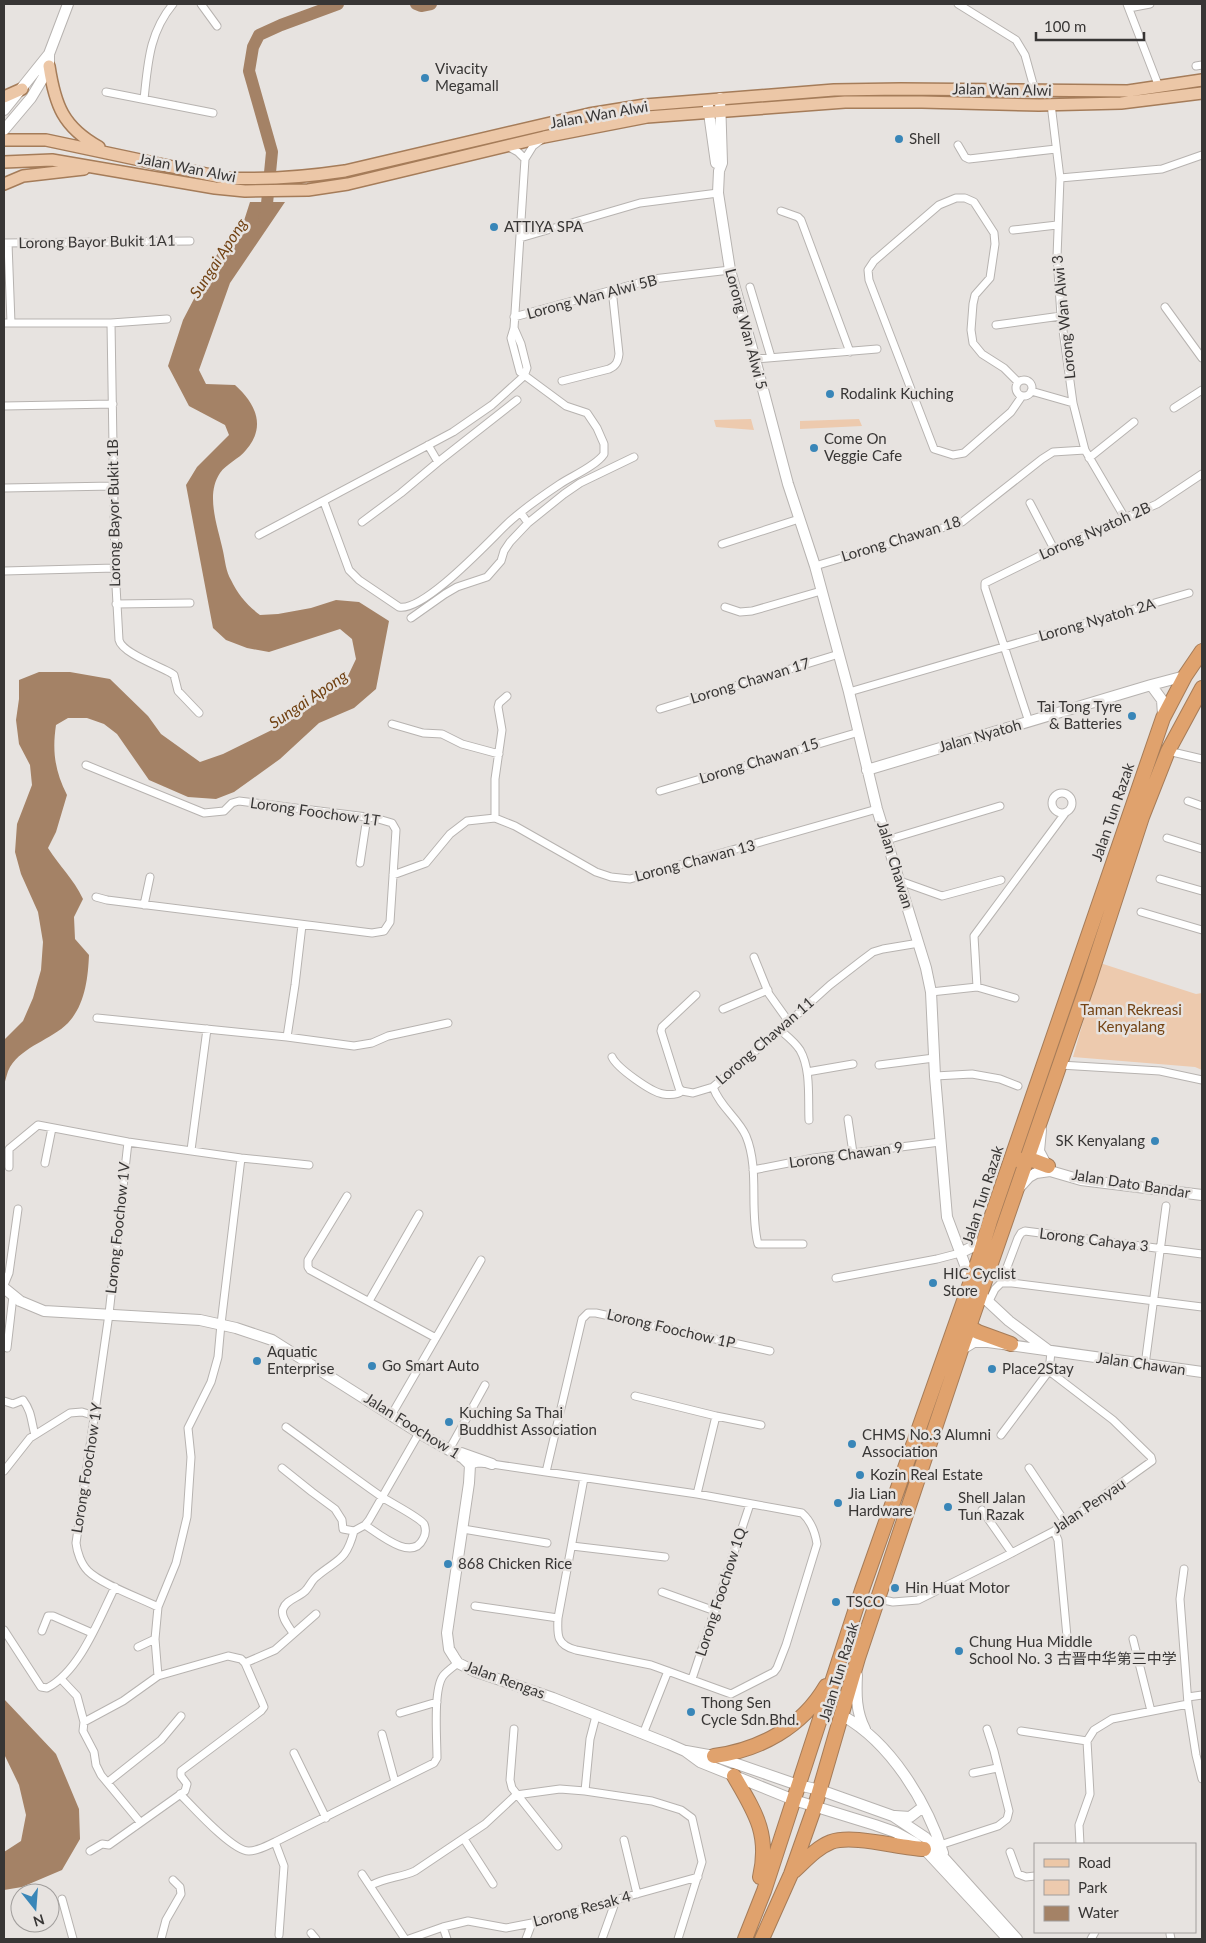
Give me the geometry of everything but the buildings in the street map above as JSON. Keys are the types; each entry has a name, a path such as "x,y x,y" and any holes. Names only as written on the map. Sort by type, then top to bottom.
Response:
{"highway":[{"name":"Jalan Tun Razak","path":"794,1800 862,1590 961,1312 1129,812 1163,718 1185,676 1202,651"},
{"name":"Jalan Tun Razak","path":"816,1806 858,1658 961,1350 984,1298 1027,1158 1142,818 1168,751 1202,688"},
{"path":"978,1261 997,1222 1019,1162 1027,1158 1053,1169"},
{"path":"961,1312 964,1325 969,1329 1015,1345"},
{"path":"714,1756 742,1751 762,1744 801,1718 822,1693 838,1664"},
{"path":"734,1776 754,1811 764,1846 764,1860 747,1933"},
{"path":"747,1933 764,1891 794,1800"},
{"path":"762,1939 791,1874 816,1806"},
{"path":"791,1874 822,1848 831,1842 839,1840 859,1840 908,1849 924,1849"}],"main road":[{"path":"49,60 55,96 63,116 73,130 84,139 108,152"},
{"name":"Jalan Wan Alwi","path":"4,140 46,140 225,178 308,177 345,171 589,114 646,105 834,90 1108,91 1159,87 1202,80"},
{"path":"4,97 22,89"},
{"name":"Jalan Wan Alwi","path":"4,162 52,160 216,188 246,191 308,190 348,184 544,137 647,117 845,102 1121,103 1202,93"},
{"path":"4,184 23,176 100,168"}],"street":[{"path":"4,130 31,98 49,60 68,4"},
{"path":"144,99 151,47 162,17 173,4"},
{"path":"201,4 218,26"},
{"path":"958,4 1016,40 1025,55 1035,91"},
{"path":"1150,4 1128,6 1159,87"},
{"path":"4,110 49,60"},
{"path":"106,92 213,113"},
{"name":"Lorong Wan Alwi 5","path":"720,98 714,112 716,164 719,171 718,192 730,270 788,484"},
{"name":"Lorong Wan Alwi 5","path":"707,99 714,112"},
{"name":"Lorong Wan Alwi 3","path":"1051,104 1060,178 1060,203 1057,225 1061,316 1073,403 1085,450 1125,518"},
{"path":"324,502 349,570 359,580 403,608 418,601 452,577 521,513 604,454 605,450 598,428 587,413 566,406 524,376 518,368 511,338 514,328 525,159 534,146 544,137"},
{"path":"958,145 965,157 970,159 1056,149"},
{"path":"507,146 518,152 525,159"},
{"path":"1060,178 1162,169 1202,155"},
{"path":"520,238 640,203 718,192"},
{"path":"1018,382 1004,368 982,354 973,343 971,330 973,304 975,295 990,278 995,244 994,233 977,205 970,200 952,198 939,205 874,261 867,273 934,449 953,455 964,453 1013,410 1022,396 1026,396 1031,391"},
{"path":"781,211 798,217 801,220 850,352"},
{"path":"1013,230 1057,225"},
{"name":"Lorong Bayor Bukit 1A1","path":"6,243 190,241"},
{"path":"6,243 8,323 111,322 167,319"},
{"name":"Lorong Wan Alwi 5B","path":"514,317 653,279 730,270"},
{"path":"750,287 771,357"},
{"path":"562,381 615,366 620,354 612,289"},
{"path":"1165,307 1202,358"},
{"path":"996,325 1061,316"},
{"name":"Lorong Bayor Bukit 1B","path":"111,322 114,568 120,644 128,651 171,672 174,675 178,691 199,713"},
{"path":"755,358 877,349"},
{"path":"259,536 463,426 492,405 524,376"},
{"path":"1018,382 1025,380 1028,382 1032,388 1031,391"},
{"path":"1018,382 1016,385 1017,392 1022,396"},
{"path":"1174,408 1202,390"},
{"path":"1031,391 1073,403"},
{"path":"362,522 517,400"},
{"path":"4,406 113,404"},
{"path":"1089,458 1134,422"},
{"path":"428,445 438,462"},
{"name":"Lorong Chawan 18","path":"815,566 962,522 1053,452 1085,450"},
{"path":"411,618 457,587 487,577 501,562 504,551 510,542 528,522 580,483 634,457"},
{"name":"Lorong Nyatoh 2B","path":"1004,647 985,588 986,583 1054,548 1157,504 1202,474"},
{"name":"Jalan Chawan","path":"788,484 815,566 849,692 877,809 919,943 931,992 935,1076 947,1217 971,1281"},
{"path":"4,488 114,486"},
{"path":"1030,503 1054,548"},
{"path":"521,513 528,522"},
{"path":"722,544 799,519"},
{"path":"4,571 114,568"},
{"path":"725,607 740,612 752,611 821,591"},
{"name":"Lorong Nyatoh 2A","path":"849,692 1189,593"},
{"path":"116,604 190,603"},
{"path":"1004,647 1029,722"},
{"name":"Lorong Chawan 17","path":"660,709 839,654"},
{"name":"Jalan Nyatoh","path":"867,770 1185,676"},
{"path":"1151,685 1162,700 1163,718"},
{"path":"496,818 495,779 502,730 498,707 499,702 507,696"},
{"path":"392,724 423,733 442,734 462,744 499,754"},
{"name":"Lorong Chawan 15","path":"660,791 859,732"},
{"path":"1168,751 1202,760"},
{"name":"Lorong Foochow 1T","path":"86,765 204,813 224,811 232,803 239,802 368,817 387,821 395,826 396,830 390,922 384,931 372,934 144,905 96,897"},
{"path":"1188,801 1202,806"},
{"path":"887,840 1000,806"},
{"name":"Lorong Chawan 13","path":"393,875 422,866 429,861 450,834 467,821 496,818 515,826 596,872 611,878 630,879 877,809"},
{"path":"977,988 974,936 1066,812"},
{"path":"360,863 368,817"},
{"path":"1167,838 1202,849"},
{"path":"144,905 150,877"},
{"path":"1160,879 1202,892"},
{"path":"900,881 942,896 1001,880"},
{"path":"1141,912 1202,930"},
{"path":"287,1037 302,925"},
{"name":"Lorong Chawan 11","path":"612,1057 614,1062 622,1068 662,1094 679,1094 682,1091 693,1093 713,1087 830,985 873,952 919,943"},
{"path":"754,957 768,990 788,1022"},
{"path":"931,992 977,988 1015,998"},
{"path":"723,1009 768,990"},
{"path":"682,1091 676,1083 660,1031 696,995"},
{"path":"97,1018 287,1037 354,1046 372,1043 388,1036 448,1023"},
{"path":"191,1150 207,1029"},
{"path":"780,1030 801,1051 806,1072 809,1120"},
{"path":"879,1064 934,1058"},
{"path":"806,1072 853,1064"},
{"path":"1059,1065 1160,1071 1202,1080"},
{"path":"935,1076 972,1074 1018,1086"},
{"path":"713,1087 718,1100 745,1135 753,1170 758,1244 803,1244"},
{"path":"1016,1192 1029,1177 1036,1173 1053,1169 1039,1151 1044,1109"},
{"path":"848,1119 853,1153"},
{"path":"9,1167 9,1149 14,1142 38,1126 128,1142 241,1158 310,1165"},
{"path":"45,1163 52,1128"},
{"name":"Lorong Foochow 1V","path":"109,1314 128,1142"},
{"name":"Lorong Chawan 9","path":"753,1170 853,1153 940,1142"},
{"path":"158,1676 155,1639 158,1607 180,1551 189,1500 191,1457 188,1428 210,1382 218,1357 241,1158"},
{"name":"Jalan Dato Bandar","path":"1053,1169 1081,1180 1202,1195"},
{"path":"347,1196 308,1260 308,1267 310,1270 436,1338"},
{"path":"1145,1365 1166,1206"},
{"path":"4,1287 9,1273 18,1209"},
{"path":"369,1301 419,1214"},
{"name":"Lorong Cahaya 3","path":"1001,1283 1018,1238 1025,1231 1161,1249"},
{"path":"836,1278 937,1259 960,1253 984,1241"},
{"path":"1161,1249 1202,1254"},
{"path":"392,1414 481,1260"},
{"path":"1001,1435 1049,1370 1051,1352 1025,1334 984,1298 1001,1283 1202,1307"},
{"name":"Jalan Foochow 1","path":"4,1287 12,1296 32,1308 44,1311 200,1320 221,1324 272,1340 392,1414 419,1433 467,1460 470,1465 478,1463 492,1464 697,1494 802,1512 808,1518 813,1528 817,1544 777,1668 734,1694 692,1679"},
{"path":"7,1348 12,1296"},
{"name":"Lorong Foochow 1P","path":"546,1472 582,1319 588,1313 596,1312 770,1352"},
{"name":"Lorong Foochow 1Y","path":"109,1314 76,1543 77,1553 88,1571 115,1587 158,1607"},
{"path":"961,1350 974,1342 1015,1345 1025,1341 1025,1334"},
{"name":"Jalan Chawan","path":"1015,1345 1051,1352 1202,1372"},
{"name":"Jalan Penyau","path":"879,1598 893,1602 918,1600 1054,1531 1149,1465 1152,1459 1113,1420 1049,1370"},
{"path":"485,1385 452,1451 492,1464"},
{"path":"635,1396 761,1425"},
{"path":"4,1400 13,1404 23,1400 31,1413 31,1422 35,1435"},
{"path":"4,1472 30,1438 70,1413 82,1412 95,1416"},
{"path":"697,1494 716,1416"},
{"path":"286,1427 382,1497 423,1523 426,1531 423,1540 416,1547 410,1549 402,1548 365,1525"},
{"path":"282,1468 336,1509 342,1520 343,1529 354,1531 365,1525 419,1433"},
{"name":"Jalan Rengas","path":"470,1465 463,1529 447,1633 449,1649 458,1663 474,1672 553,1698 684,1751 700,1762 734,1776 794,1800 816,1806"},
{"path":"1029,1468 1065,1522"},
{"path":"584,1478 558,1618 560,1642 566,1647 651,1665 692,1679"},
{"name":"Lorong Foochow 1Q","path":"692,1679 750,1504"},
{"path":"982,1510 1012,1553"},
{"path":"463,1529 547,1543"},
{"path":"293,1633 283,1617 282,1611 284,1606 305,1591 316,1577 346,1554 354,1531"},
{"path":"1054,1531 1058,1540 1069,1658"},
{"path":"572,1546 665,1557"},
{"path":"1184,1570 1180,1599 1188,1701 1196,1755 1202,1779"},
{"path":"4,1630 41,1687 47,1688 62,1679 81,1652 115,1587"},
{"path":"662,1592 715,1611"},
{"path":"475,1606 558,1618"},
{"path":"245,1664 276,1650 316,1614"},
{"path":"42,1631 48,1616 52,1616 92,1633"},
{"path":"138,1647 155,1639"},
{"path":"1133,1640 1151,1711"},
{"path":"84,1722 123,1701 158,1676 228,1656 240,1659 245,1664 264,1707 232,1734 181,1771 181,1776 187,1786 180,1794 109,1845 102,1844 90,1851"},
{"path":"858,1658 856,1697 859,1714 866,1733"},
{"path":"180,1794 231,1843 242,1850 254,1851 326,1818 436,1761 437,1702 440,1681 458,1663"},
{"path":"643,1734 668,1670"},
{"path":"62,1679 77,1696 84,1722 83,1731 94,1752 96,1765 140,1822"},
{"path":"1080,1843 1079,1825 1090,1794 1087,1741 1094,1730 1112,1719 1151,1711 1188,1701 1202,1695"},
{"path":"400,1713 437,1702"},
{"path":"108,1782 161,1740 181,1716"},
{"path":"585,1791 590,1738 596,1716"},
{"path":"843,1716 866,1733 905,1775 923,1807 944,1857"},
{"path":"514,1729 510,1780 512,1788 558,1846"},
{"path":"940,1845 998,1826 1007,1819 1009,1811 987,1729"},
{"path":"1021,1731 1087,1741"},
{"path":"382,1734 395,1782"},
{"name":"Jalan Rengas","path":"684,1751 714,1756 798,1785 820,1790"},
{"path":"294,1753 326,1818"},
{"path":"973,1773 997,1768"},
{"path":"370,1886 384,1879 407,1875 415,1871 485,1824 516,1795 560,1789 652,1801 688,1814 694,1822 702,1862 678,1939"},
{"path":"820,1790 894,1816 919,1832 944,1857 1005,1936"},
{"path":"816,1806 895,1832 924,1849 1005,1936 1017,1939"},
{"path":"894,1816 910,1817 923,1807"},
{"path":"464,1839 493,1884"},
{"path":"624,1840 637,1894"},
{"path":"275,1842 284,1866 279,1935"},
{"path":"1010,1852 1018,1874 1026,1877 1034,1876"},
{"path":"362,1874 405,1939"},
{"name":"Lorong Resak 4","path":"409,1939 443,1927 468,1921 506,1928 532,1923 698,1877"},
{"path":"161,1939 166,1920 181,1894 180,1887 173,1880"},
{"path":"62,1899 73,1939"},
{"path":"602,1939 616,1900"},
{"path":"526,1939 532,1923"},
{"path":"443,1927 447,1939"},
{"path":"311,1933 316,1939"}],"green space":[{"path":"751,419 754,430 716,427 714,420"},
{"path":"859,419 862,426 800,429 800,421"},
{"name":"Taman Rekreasi Kenyalang","path":"1100,963 1196,994 1202,993 1202,1070 1195,1067 1073,1057"}],"water":[{"path":"250,202 285,202 230,283 199,370 206,384 235,385 248,399 256,415 256,432 252,441 243,453 220,473 213,491 214,511 227,570 240,595 260,615 311,608 336,600 359,602 389,621 376,689 354,708 319,723 280,759 234,792 216,799 188,797 149,780 117,734 104,724 87,718 68,718 56,725 54,744 56,761 67,795 56,832 48,848 83,899 74,917 75,939 89,955 88,973 85,991 74,1016 61,1029 22,1054 9,1069 4,1085 4,1040 23,1021 33,998 41,970 43,942 38,912 21,874 15,852 17,824 32,785 30,765 19,744 16,720 19,680 39,672 70,672 110,679 148,716 161,734 200,762 223,754 282,725 301,708 346,680 356,659 352,639 340,629 269,652 247,648 226,640 213,628 186,485 197,467 229,435 225,425 189,406 168,366 183,320 222,245 241,230"},
{"path":"4,1699 56,1754 79,1809 80,1839 62,1870 31,1883 10,1883 10,1889 4,1890 4,1852 21,1841 26,1815 19,1785 4,1754"}],"waterway":[{"name":"Sungai Apong","path":"264,217 266,214 272,152 249,71 253,47 259,35 338,4"},
{"name":"Sungai Apong","path":"416,4 421,6 431,4"}],"place":[{"name":"Vivacity Megamall","path":"425,78"},
{"name":"Shell","path":"899,139"},
{"name":"ATTIYA SPA","path":"494,227"},
{"name":"Rodalink Kuching","path":"830,394"},
{"name":"Come On Veggie Cafe","path":"814,448"},
{"name":"Tai Tong Tyre & Batteries","path":"1132,716"},
{"name":"SK Kenyalang","path":"1155,1141"},
{"name":"HIC Cyclist Store","path":"933,1283"},
{"name":"Aquatic Enterprise","path":"257,1361"},
{"name":"Go Smart Auto","path":"372,1366"},
{"name":"Place2Stay","path":"992,1369"},
{"name":"Kuching Sa Thai Buddhist Association","path":"449,1422"},
{"name":"CHMS No.3 Alumni Association","path":"852,1444"},
{"name":"Kozin Real Estate","path":"860,1475"},
{"name":"Jia Lian Hardware","path":"838,1503"},
{"name":"Shell Jalan Tun Razak","path":"948,1507"},
{"name":"868 Chicken Rice","path":"448,1564"},
{"name":"Hin Huat Motor","path":"895,1588"},
{"name":"TSCO","path":"836,1602"},
{"name":"Chung Hua Middle School No. 3 古晋中华第三中学","path":"959,1651"},
{"name":"Thong Sen Cycle Sdn.Bhd.","path":"691,1712"}]}
